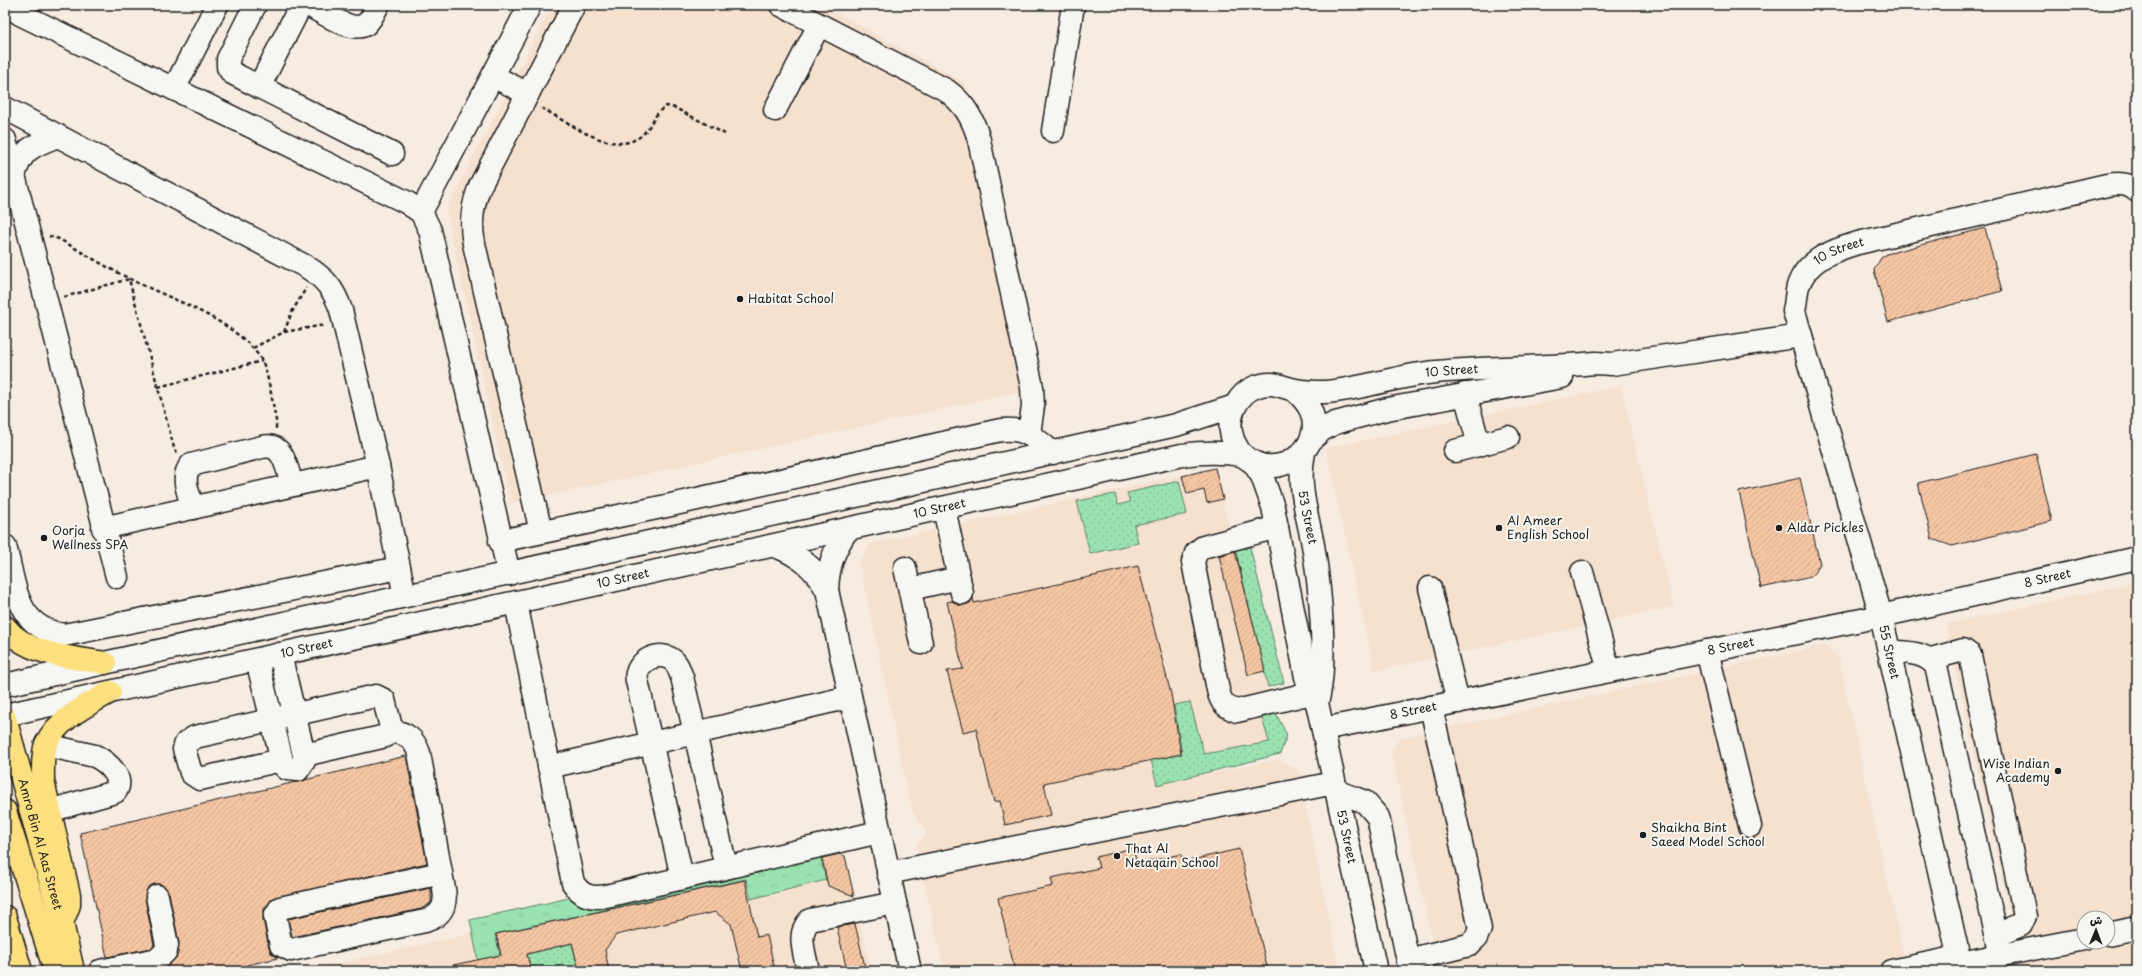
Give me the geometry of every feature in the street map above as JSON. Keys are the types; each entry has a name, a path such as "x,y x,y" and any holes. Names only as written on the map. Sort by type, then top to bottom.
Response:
{"main road":[{"path":"5,627 25,643 44,652 105,663"},
{"path":"62,923 69,905 69,895 49,811 43,781 42,764 46,745 65,721 110,692"},
{"name":"Amro Bin Al Aas Street","path":"5,716 62,923 73,971"},
{"path":"5,811 55,971"},
{"path":"7,929 21,971"}],"street":[{"path":"8,5 20,14 399,199 421,212 430,230 509,574"},
{"path":"174,89 217,5"},
{"path":"255,5 228,59 228,67 232,73 392,154"},
{"path":"259,87 301,5"},
{"path":"308,5 350,27 359,28 366,24 378,5"},
{"path":"421,212 530,5"},
{"path":"540,532 471,229 474,200 574,5"},
{"path":"781,5 946,90 958,99 968,111 979,140 1032,387 1033,406 1029,434"},
{"path":"1053,131 1073,5"},
{"path":"775,110 819,25"},
{"path":"493,76 527,96"},
{"path":"5,108 318,273 328,284 336,296 343,322 378,466 405,596"},
{"path":"14,176 17,164 23,154 32,146 58,136"},
{"path":"5,140 116,577"},
{"name":"10 Street","path":"1294,390 1327,392 1417,374 1596,363 1612,364 1801,336 1794,311 1798,285 1813,263 1826,254 1858,243 2107,185 2134,188"},
{"name":"55 Street","path":"1801,336 1881,616 1961,964"},
{"name":"10 Street","path":"1308,446 1322,430 1335,423 1387,409 1591,372 1612,364"},
{"path":"1469,371 1474,375 1477,381 1476,388 1469,394 1479,445"},
{"path":"1268,384 1281,384 1294,390 1304,399 1311,412 1314,426 1308,446 1293,461 1280,466 1266,467 1248,459 1235,444 1230,432 1230,418 1235,406 1243,395 1254,387 1268,384"},
{"path":"5,685 1053,453 1176,425 1235,406"},
{"path":"500,540 679,503 996,431 1018,430 1029,434 1053,453"},
{"path":"1455,451 1508,437"},
{"path":"193,508 185,476 191,465 269,446 276,448 281,453 292,485"},
{"name":"53 Street","path":"1308,446 1301,482 1315,559 1321,640 1321,686 1314,698"},
{"name":"10 Street","path":"5,716 1182,455 1209,452 1248,459"},
{"name":"53 Street","path":"1248,459 1268,491 1277,527 1306,677 1323,729 1376,971"},
{"path":"103,528 378,466"},
{"path":"910,589 960,586 944,508"},
{"path":"1277,527 1203,547 1196,554 1193,562 1220,700 1227,708 1238,711 1314,698"},
{"path":"848,529 838,542 831,558 827,590 910,971"},
{"path":"5,546 24,613 35,625 42,629 48,632 64,635 399,568"},
{"path":"775,546 792,552 806,562 818,575 827,590"},
{"name":"8 Street","path":"1323,729 1881,616 2137,558"},
{"path":"905,568 921,643"},
{"path":"1582,572 1609,671"},
{"path":"1430,588 1458,702"},
{"path":"516,603 572,878 578,891 586,896 596,898 879,832"},
{"path":"1891,971 1961,964 1999,946 2021,925 2025,916 1970,655 1963,650 1931,659"},
{"path":"1707,651 1750,826"},
{"path":"1889,652 1924,655 1931,659 1936,666 1999,946"},
{"path":"257,660 281,760 287,770 298,770 304,761 304,755 280,654"},
{"path":"682,877 651,743 637,674 643,662 654,656 667,657 677,664 695,733 726,867"},
{"path":"281,760 200,779 191,773 184,749 190,739 271,719 376,696 384,700 391,723 391,731 386,736 304,755"},
{"path":"549,767 850,697"},
{"path":"888,873 1335,787 1365,802 1378,818 1409,966 1469,945 1476,938 1480,929 1431,707"},
{"path":"391,731 402,733 410,737 416,744 419,753 446,900 442,910 435,918 291,950 281,945 275,916 280,908 441,873"},
{"path":"46,745 103,759 117,777 119,782 114,792 49,811"},
{"path":"100,971 158,959 163,956 167,945 157,896"},
{"path":"808,971 801,934 804,926 810,920 895,903"},
{"path":"2116,932 2137,928"},
{"path":"1999,946 2076,940"}],"path":[{"path":"527,96 602,140 619,143 632,142 644,134 661,108 667,106 725,134"},
{"path":"29,233 46,235 59,239 128,279 223,324 253,348 262,361 276,420 276,448"},
{"path":"284,332 303,293 318,273"},
{"path":"46,302 128,279"},
{"path":"128,279 174,448 187,470"},
{"path":"253,348 284,332 343,322"},
{"path":"158,387 262,361"}],"shaded area":[{"name":"Habitat School","path":"552,5 822,5 964,82 1037,388 510,504 446,210"},
{"name":"Al Ameer English School","path":"1621,386 1674,607 1374,671 1326,448"},
{"path":"1215,468 1273,708 1287,735 1280,754 1182,779 1278,759 1298,770 1340,971 944,971 916,845 927,833 912,811 859,562 870,544"},
{"name":"Wise Indian Academy","path":"2137,582 2137,971 2023,971 1946,624"},
{"name":"Shaikha Bint Saeed Model School","path":"1825,645 1839,658 1907,971 1439,971 1391,752 1400,738"},
{"path":"823,854 845,856 871,971 322,971 322,967"}],"green space":[{"path":"1179,481 1187,514 1134,525 1138,543 1090,554 1077,501 1115,494 1118,505 1130,502 1127,493"},
{"path":"1248,539 1284,683 1268,687 1234,543"},
{"path":"1190,702 1204,754 1269,742 1260,711 1273,708 1287,735 1280,754 1157,785 1151,760 1182,754 1174,705"},
{"path":"817,843 826,880 751,899 746,879 495,934 500,955 478,960 470,920"},
{"path":"572,943 579,971 531,971 527,954"}],"building":[{"path":"1985,228 2002,291 1888,322 1874,270 1881,258 1887,254"},
{"path":"2036,454 2052,521 1952,546 1932,539 1918,483"},
{"path":"1215,468 1223,499 1207,503 1204,490 1187,494 1182,476"},
{"name":"Aldar Pickles","path":"1800,478 1820,564 1811,577 1761,588 1739,492"},
{"path":"1235,551 1265,671 1248,675 1219,556"},
{"path":"1138,566 1171,694 1181,754 1044,783 1051,815 1005,825 1000,801 994,802 976,729 963,732 947,671 963,669 947,602 952,601 958,605 964,605 970,603 973,598 974,603"},
{"path":"406,756 427,863 273,898 264,909 263,919 269,948 271,953 278,958 221,971 161,971 175,959 178,953 179,943 169,893 161,884 154,884 148,887 145,898 154,945 152,948 107,957 80,833"},
{"path":"1133,848 1137,864 1181,854 1183,862 1239,849 1268,971 1015,971 998,898 1053,886 1051,878 1099,868 1096,857"},
{"path":"839,854 845,856 854,896 828,886 822,858"},
{"path":"745,880 757,937 767,935 775,971 742,971 731,924 715,912 616,935 605,950 609,971 579,971 572,943 527,954 531,971 454,971 453,965 501,955 496,934"},
{"path":"431,888 431,903 421,909 292,937 288,919"},
{"path":"855,924 866,971 847,971 837,927"}],"place":[{"name":"Habitat School","path":"740,299"},
{"name":"Al Ameer English School","path":"1499,528"},
{"name":"Aldar Pickles","path":"1779,528"},
{"name":"Oorja Wellness SPA","path":"44,538"},
{"name":"Wise Indian Academy","path":"2058,771"},
{"name":"Shaikha Bint Saeed Model School","path":"1643,835"},
{"name":"That Al Netaqain School","path":"1117,856"}]}
